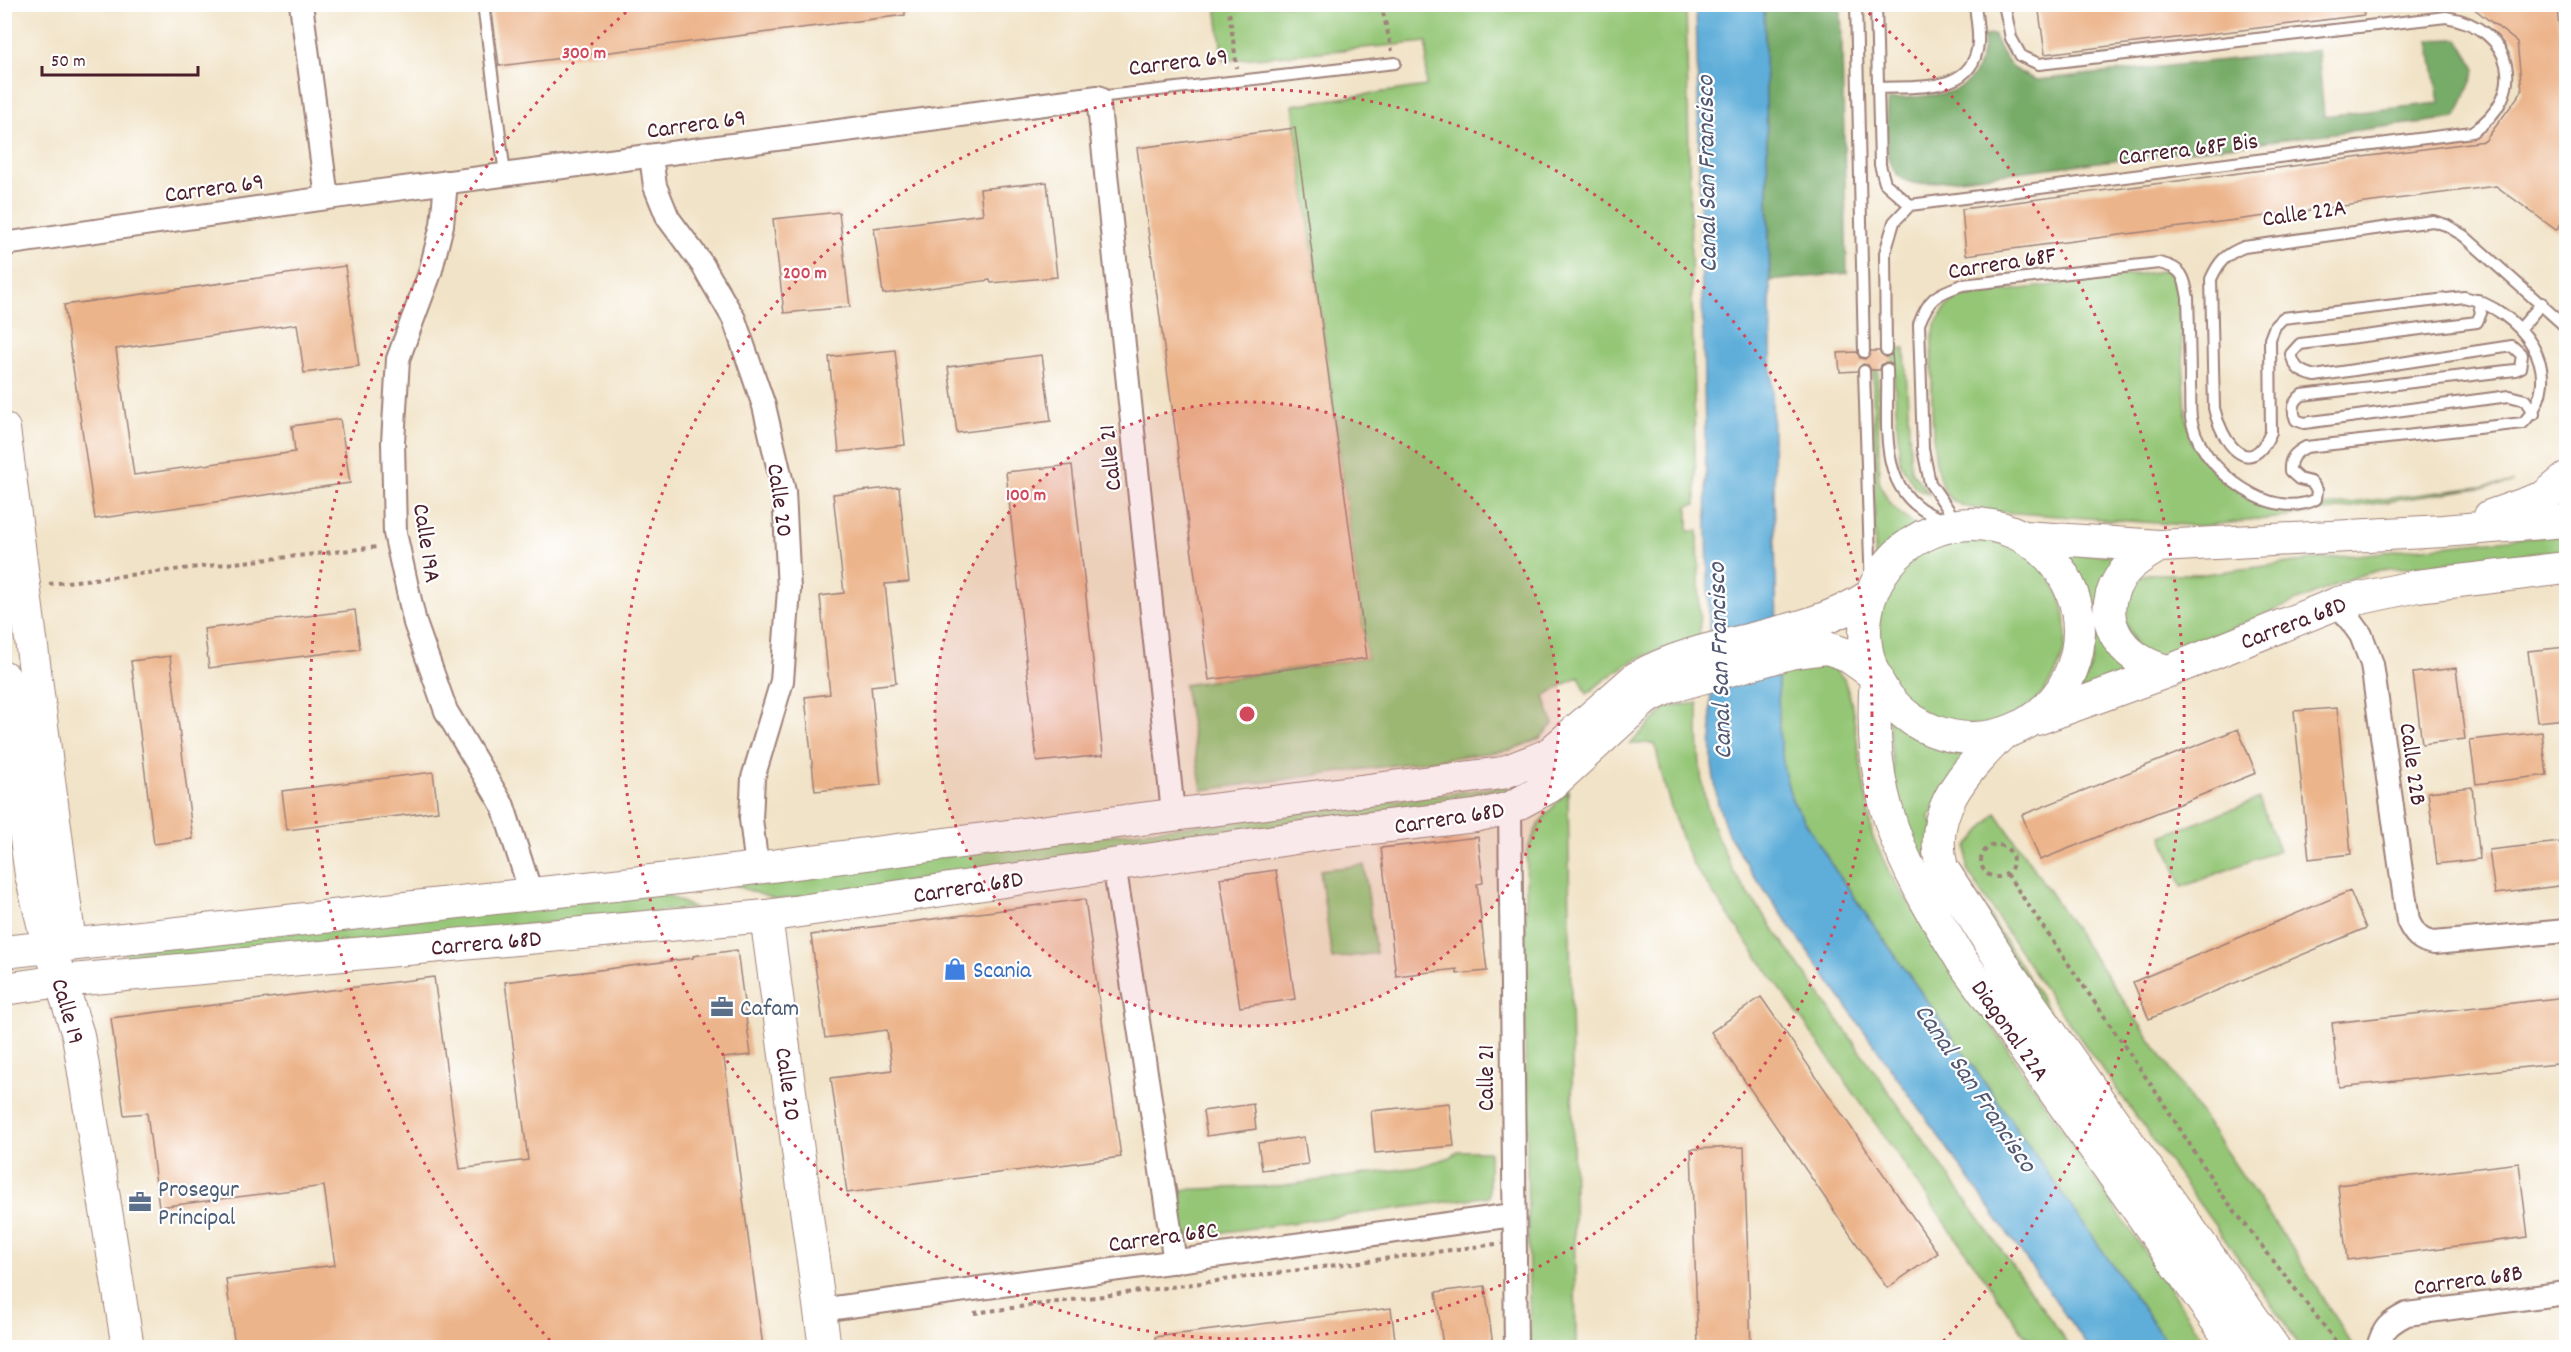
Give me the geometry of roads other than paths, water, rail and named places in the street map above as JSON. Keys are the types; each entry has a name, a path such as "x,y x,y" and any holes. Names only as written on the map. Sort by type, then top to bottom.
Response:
{"main road":[{"name":"Calle 19","path":"4,429 60,945 61,981 83,1060 128,1347"},
{"path":"2443,531 2523,506 2544,497 2566,479"},
{"path":"2024,537 2049,557 2068,583 2078,611 2079,645 2070,675 2053,702 2031,722 2001,735 1974,738 1947,735 1921,725 1898,708 1876,676 1867,650 1865,622 1871,595 1882,573 1908,545 1929,533 1959,525 1992,526 2024,537 2158,546 2443,531 2566,521"},
{"path":"2158,546 2126,569 2115,586 2110,604 2112,624 2119,642 2132,657 2149,667 2169,671"},
{"name":"Carrera 68D","path":"2031,722 2169,671 2338,603 2417,586 2566,568"},
{"name":"Carrera 68D","path":"4,952 678,878 1173,813 1502,773 1548,755 1636,678 1653,669 1694,666 1788,642 1871,595"},
{"name":"Carrera 68D","path":"1788,642 1836,650 1876,676"},
{"name":"Carrera 68D","path":"4,989 61,981 766,916 1336,832 1475,816 1510,808 1549,787 1645,699 1694,666"},
{"name":"Diagonal 22A","path":"1876,676 1873,723 1880,789 1902,855 1929,908 1969,970 2236,1347"},
{"name":"Calle 19","path":"4,677 31,875 60,945"},
{"name":"Diagonal 22A","path":"2001,735 1961,778 1943,810 1937,851 1942,868 2012,978 2274,1347"},
{"path":"678,878 766,916"},
{"name":"Calle 20","path":"766,916 825,1347"}],"street":[{"path":"302,4 327,198"},
{"name":"Carrera 69","path":"4,244 505,174 1098,97"},
{"name":"Calle 21","path":"1098,97 1173,813"},
{"name":"Calle 20","path":"651,156 655,186 668,218 702,264 734,319 764,406 784,492 789,590 782,681 753,778 751,819 757,868"},
{"name":"Calle 19A","path":"446,182 442,225 430,273 398,359 393,442 395,533 415,623 447,711 503,806 531,893"},
{"name":"Calle 22B","path":"2338,603 2361,635 2372,664 2408,921 2420,939 2434,943 2566,931"},
{"name":"Calle 21","path":"1510,808 1516,1347"},
{"path":"1114,864 1175,1262"},
{"name":"Carrera 68C","path":"820,1310 1514,1215"},
{"name":"Carrera 68B","path":"2380,1339 2407,1314 2566,1293"}],"lane":[{"path":"483,4 505,174"},
{"path":"1856,4 1864,352"},
{"path":"1876,4 1880,165 1885,183 1895,195 1910,205 1894,222 1885,253 1886,350"},
{"path":"1878,88 1949,83 1971,68 1978,43 1975,4"},
{"name":"Carrera 68F Bis","path":"1910,205 2472,132 2488,121 2504,99 2509,77 2505,57 2489,34 2467,20 2446,17 2039,64 2021,56 2011,38 2004,4"},
{"name":"Carrera 69","path":"1098,97 1395,63"},
{"name":"Calle 22A","path":"2478,300 2464,297 2283,318 2275,326 2270,339 2271,432 2265,445 2253,455 2243,455 2228,444 2218,426 2214,408 2211,279 2217,265 2227,254 2244,247 2433,221 2446,225 2464,236 2542,303 2566,327"},
{"name":"Carrera 68F","path":"1959,525 1930,483 1923,449 1919,324 1926,305 1940,292 1962,285 2159,263 2174,266 2184,278 2188,298 2191,423 2201,445 2219,469 2237,486 2263,499 2287,505 2304,505 2316,499 2317,490 2311,482 2299,479 2290,471 2289,463 2295,453 2306,447 2523,423 2534,414"},
{"path":"2478,300 2501,312 2521,328 2542,355 2546,390 2543,401 2534,414 2525,400 2509,396 2304,423 2296,420 2292,410 2296,399 2302,395 2520,368 2522,355 2512,346 2315,376 2302,372 2294,366 2291,354 2300,344 2477,322 2481,312 2478,300"},
{"path":"2521,328 2542,303"},
{"path":"1887,369 1890,459 1898,487 1910,500 1929,514 1959,525"},
{"path":"1864,371 1871,595"}],"water":[{"name":"Canal San Francisco","path":"1696,5 1764,5 1779,732 1784,771 1792,800 1833,867 2170,1347 2088,1347 1751,871 1728,834 1718,804 1712,765"}],"place":[{"name":"Scania","path":"955,969"},
{"name":"Cafam","path":"722,1007"},
{"name":"Prosegur Principal","path":"140,1202"}]}
